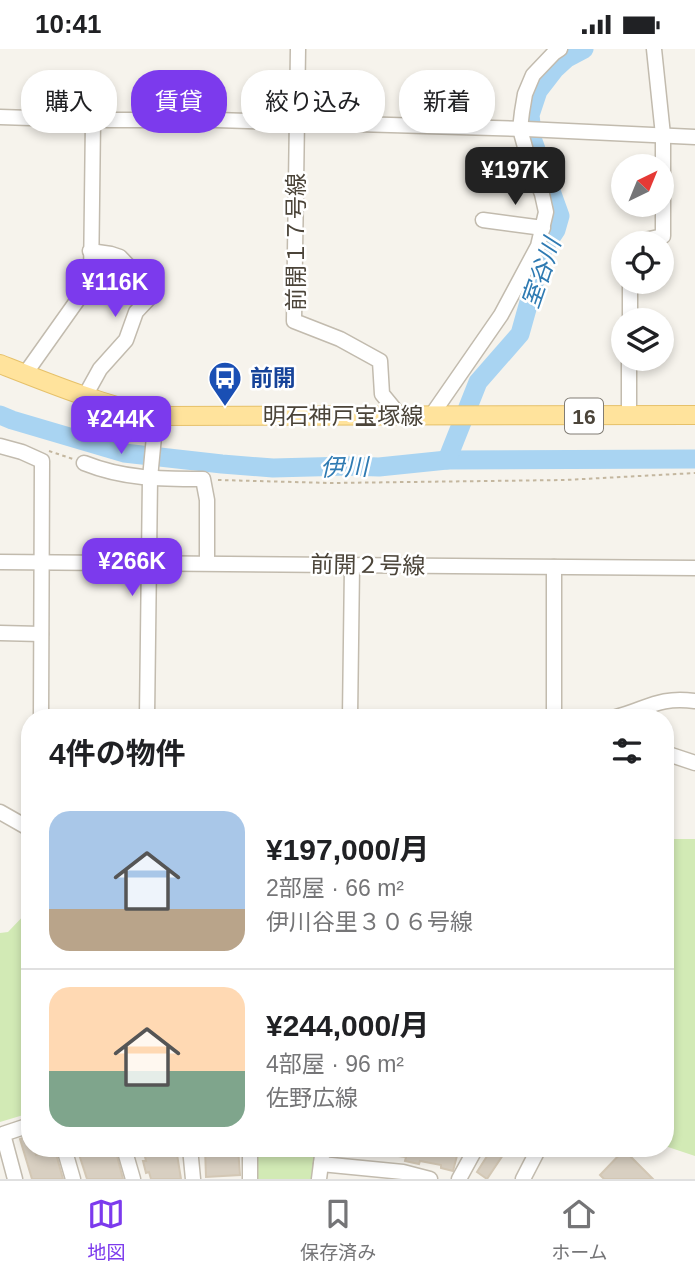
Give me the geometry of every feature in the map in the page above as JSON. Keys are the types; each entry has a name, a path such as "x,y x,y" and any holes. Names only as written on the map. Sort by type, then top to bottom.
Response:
{"main road":[{"name":"明石神戸宝塚線","path":"0,364 85,396 139,412 156,421 400,416 695,415"}],"street":[{"name":"前開１７号線","path":"298,49 298,70"},
{"path":"654,49 663,135 663,231"},
{"path":"431,416 501,315 538,246 546,212 528,158 525,94 533,75 555,50"},
{"path":"0,117 21,118"},
{"path":"117,120 241,121"},
{"path":"385,126 695,137"},
{"path":"25,374 90,281 93,133"},
{"name":"前開１７号線","path":"297,133 294,321 340,339 380,361 382,394 400,416"},
{"path":"483,220 543,228"},
{"path":"85,396 100,369 126,340 136,312 154,293 120,257 90,251"},
{"path":"629,371 629,417"},
{"path":"148,709 150,478 156,421"},
{"path":"0,446 42,461 41,709"},
{"path":"84,463 107,472 150,478 202,479 207,500 207,563"},
{"name":"前開２号線","path":"0,562 695,568"},
{"path":"350,709 352,566"},
{"path":"554,566 554,709"},
{"path":"0,633 41,634"},
{"path":"638,709 658,702 683,699 695,701"},
{"path":"674,756 695,763"},
{"path":"0,812 21,824"},
{"path":"15,1179 3,1134 21,1128"},
{"path":"67,1157 73,1179"},
{"path":"127,1157 133,1179"},
{"path":"191,1157 193,1179"},
{"path":"250,1157 250,1179"},
{"path":"459,1179 471,1157"},
{"path":"523,1179 532,1157"},
{"path":"320,1172 403,1172 430,1179"}],"path":[{"path":"22,452 51,451 84,463"},
{"path":"202,479 331,483 565,480 695,473"}],"green space":[{"path":"674,839 695,839 695,1156 674,1149"},
{"path":"21,918 21,1116 0,1122 0,933 8,932"},
{"path":"255,1157 319,1157 316,1179 256,1179"}],"building":[{"path":"25,1157 57,1157 63,1179 32,1179"},
{"path":"80,1157 117,1157 123,1179 87,1179"},
{"path":"145,1157 177,1157 181,1179 151,1179 149,1172 146,1173 143,1161 146,1161"},
{"path":"205,1157 239,1157 240,1175 206,1177"},
{"path":"406,1157 457,1157 453,1171 441,1168 441,1165 405,1161"},
{"path":"486,1157 502,1157 487,1179 477,1172"},
{"path":"617,1157 631,1157 653,1179 604,1179 600,1175"}],"waterway":[{"name":"室谷川","path":"447,460 478,382 520,334 544,248 556,230 560,216 533,141 530,115 538,91 555,69 567,58 584,49"},
{"name":"伊川","path":"0,415 124,453 273,468 379,467 447,460 695,459"}],"place":[{"name":"前開","path":"225,408"}]}
